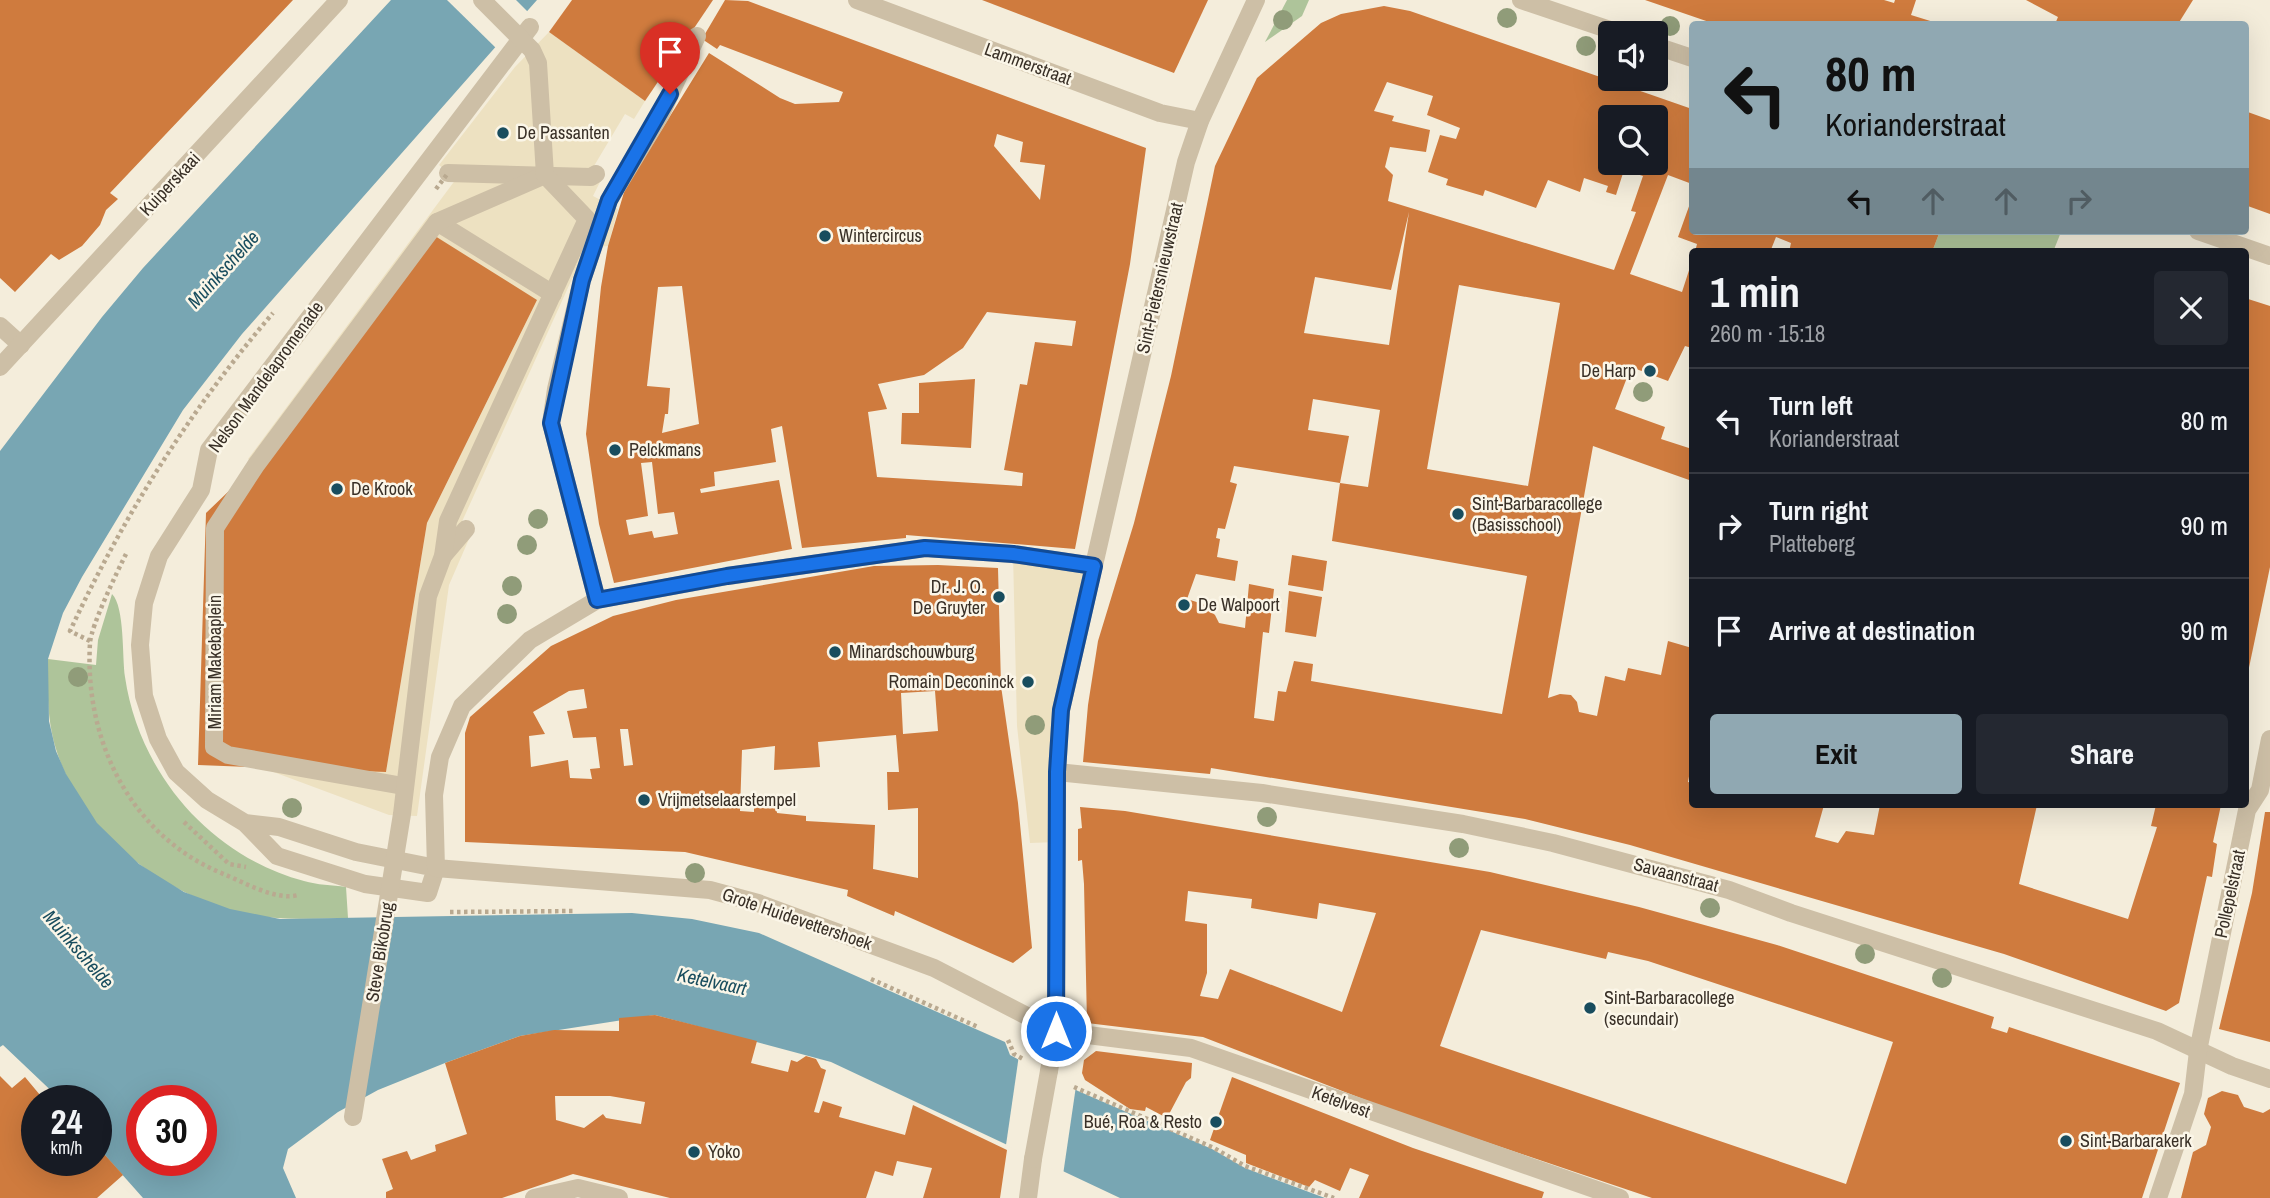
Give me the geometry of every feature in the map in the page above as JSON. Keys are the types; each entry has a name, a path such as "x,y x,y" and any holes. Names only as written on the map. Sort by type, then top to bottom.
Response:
{"street":[{"name":"Kuiperskaai","path":"0,367 339,0"},
{"path":"403,786 428,596 443,556 448,521 536,315 553,294 587,219 545,175 538,64 532,50 482,0"},
{"name":"Lammerstraat","path":"857,0 877,4 1160,113 1200,121"},
{"name":"Sint-Pietersnieuwstraat","path":"1028,1198 1056,1031 1057,772 1061,710 1186,162 1200,121 1256,0"},
{"path":"1521,0 1598,26"},
{"name":"Nelson Mandelapromenade","path":"245,823 279,827 356,852 436,867 428,892 365,884 277,856 245,823 207,800 176,772 158,739 144,696 141,645 144,603 159,556 201,490 209,450 530,27"},
{"path":"597,600 551,423 556,389 582,280 609,200 661,114 697,36"},
{"path":"1668,50 1689,57"},
{"name":"Miriam Makebaplein","path":"448,173 591,177 596,174"},
{"name":"Miriam Makebaplein","path":"403,786 228,755 215,747 215,528 256,465 437,222 545,175"},
{"path":"437,222 519,282 553,294"},
{"path":"2210,235 2247,248"},
{"path":"2249,249 2270,256"},
{"path":"0,326 21,345"},
{"path":"443,556 466,529"},
{"path":"436,867 434,795 440,757 462,706 530,640 597,600 727,576 925,548 1013,554 1094,566"},
{"name":"Pollepelstraat","path":"2158,1198 2193,1094 2198,1051 2247,810 2265,792 2270,739"},
{"name":"Savaanstraat","path":"1057,772 1262,793 1463,824 1553,843 1729,890 1791,913 2157,1031 2198,1051 2270,1079"},
{"name":"Steve Bikobrug","path":"353,1117 402,814 403,786"},
{"name":"Grote Huidevettershoek","path":"436,867 710,890 746,900 934,968 1056,1031"},
{"name":"Ketelvest","path":"1056,1031 1191,1048 1620,1198"},
{"path":"534,1198 578,1188 619,1198"}],"path":[{"path":"442,912 584,911"},
{"path":"867,977 985,1030"},
{"path":"997,1035 1009,1041 1014,1054 1025,1060"},
{"path":"1068,1084 1214,1147 1245,1166 1334,1198"}],"green space":[{"path":"1287,0 1309,0 1302,16 1265,42"},
{"path":"1938,235 2060,235 2055,248 1934,248"},
{"path":"112,594 119,610 125,677 133,712 146,746 163,777 185,806 210,831 238,852 270,869 304,881 346,887 348,918 264,917 220,907 159,878 107,835 86,809 68,780 53,738 48,704 48,659 96,665 98,640"}],"shaded area":[{"path":"549,32 645,101 634,119 625,114 591,171 602,178 593,196 618,209 608,246 586,248 460,526 472,532 449,585 417,816 389,815 228,755 386,772 427,523 537,300 256,465 248,459 456,179 439,165 515,67"},
{"path":"1013,554 1094,566 1061,710 1057,842 1030,843 1017,726"}],"water":[{"path":"391,0 537,0 242,334 183,410 82,577 63,613 48,659 49,721 56,751 66,774 97,823 139,864 184,892 230,909 280,919 632,913 692,919 759,933 1005,1042 1010,1055 1078,1091 1212,1149 1245,1168 1325,1198 1120,1198 831,1062 655,1015 520,1036 378,1090 338,1112 288,1149 283,1168 296,1198 143,1198 112,1163 112,1085 45,1085 3,1045 0,1047 0,451 102,317 143,268"}],"pier":[{"path":"447,0 516,0 529,13 497,49"},
{"path":"1019,1055 1076,1086 1063,1175 1006,1145"}],"building":[{"path":"0,0 293,0 110,193 118,199 106,210 100,225 82,246 59,260 51,254 15,292 0,278"},
{"path":"572,0 713,0 645,101 549,32"},
{"path":"725,0 748,1 1146,148 1130,264 1075,549 906,535 906,538 802,548 782,426 771,429 776,462 714,472 715,486 700,489 701,493 779,480 792,549 614,583 599,524 586,434 601,287 608,246 625,189 709,53 780,98 795,104 839,102 843,92 720,45 717,49 702,39","holes":["997,134 1023,142 1020,162 1045,165 1040,200 994,146","682,286 699,424 662,433 665,414 668,414 670,388 647,386 658,287","987,312 1076,321 1072,346 1035,342 1027,385 1020,384 1004,470 1023,473 1022,486 877,477 868,412 887,409 878,384 924,375 963,348","652,462 658,514 674,512 678,534 654,538 652,531 629,535 626,520 648,516 641,463"]},
{"path":"982,0 1208,0 1174,73"},
{"path":"1645,0 1884,0 1894,3 1895,0 1916,0 1911,15 1930,21 1706,21"},
{"path":"2026,0 2193,0 2180,21 2056,21 2058,17"},
{"path":"1384,6 1410,11 1598,76 1598,91 1640,91 1689,108 1689,183 1668,175 1630,274 1682,292 1689,270 1689,347 1685,346 1668,381 1631,367 1615,409 1665,427 1661,439 1689,448 1689,480 1593,446 1548,698 1560,694 1571,695 1577,702 1579,712 1597,716 1605,676 1625,681 1628,668 1661,675 1668,641 1689,647 1689,808 1823,808 1815,837 1838,843 1846,831 1874,835 1879,808 2036,808 2019,884 2128,919 2157,827 2151,826 2155,808 2220,808 2213,842 2217,844 2212,877 2207,876 2179,1003 2166,1011 2004,954 1630,845 1525,819 1211,768 1210,774 1083,762 1098,641 1134,523 1171,376 1215,166 1257,78 1321,23 1341,14","holes":["1387,82 1433,96 1427,115 1460,128 1456,139 1440,135 1428,172 1448,179 1446,185 1483,196 1485,190 1536,208 1548,180 1580,192 1584,178 1608,186 1606,192 1616,195 1622,175 1598,175 1598,105 1668,105 1668,175 1640,175 1643,176 1631,211 1636,212 1614,270 1388,201 1393,175 1385,167 1390,147 1426,152 1430,130 1392,121 1394,116 1374,111","1409,212 1389,345 1304,333 1315,277 1391,290","1459,285 1560,303 1528,486 1427,469","1313,399 1380,410 1368,487 1340,483 1349,436 1308,430","1234,466 1340,483 1332,541 1527,576 1502,714 1311,681 1313,664 1294,661 1286,692 1278,691 1274,721 1254,718 1263,632 1269,633 1274,589 1249,584 1245,628 1219,623 1203,604 1187,599 1196,574 1235,581 1238,561 1217,557 1220,539 1216,538 1218,528 1225,529 1237,484 1230,482"]},
{"path":"2249,112 2270,120 2270,214 2249,206"},
{"path":"1689,206 1689,235 1938,235 1934,248 1790,248 1791,243 1776,237 1772,248 1696,248 1697,244 1678,237"},
{"name":"De Krook","path":"435,236 537,300 427,523 386,772 198,765 206,513 256,465"},
{"path":"2249,299 2270,306 2270,567 2249,668"},
{"path":"975,379 971,448 901,444 902,413 919,413 919,383"},
{"path":"1292,555 1327,561 1323,591 1288,585"},
{"path":"874,566 998,568 1001,686 1018,803 1032,948 1013,963 895,911 894,916 847,896 848,890 685,852 465,842 465,733 470,717 551,646 613,616 676,600","holes":["584,689 587,708 567,711 573,738 596,737 600,768 590,769 592,779 570,778 568,760 531,767 529,736 545,734 533,712 569,691","935,691 938,731 903,734 901,693","620,729 628,729 633,765 624,766","896,735 899,772 887,772 888,810 918,808 918,878 873,869 875,825 806,821 806,816 777,813 776,794 754,794 754,812 740,811 742,750 775,746 774,770 820,767 818,742"]},
{"path":"1289,591 1322,597 1316,637 1285,632"},
{"name":"Sint-Barbaracollege (secundair)","path":"1080,807 1125,811 1490,872 1639,907 1777,945 1994,1017 1991,1028 2007,1033 2009,1027 2180,1083 2142,1198 1652,1198 1394,1111 1203,1037 1087,1023 1084,884 1082,860 1078,861 1078,829 1082,828","holes":["1188,891 1252,899 1251,908 1317,919 1319,903 1376,913 1342,1012 1230,969 1218,999 1200,996 1207,973 1207,924 1185,921","1481,930 1606,959 1608,952 1648,961 1893,1042 1846,1184 1440,1046"]},
{"path":"2265,812 2270,812 2270,1042 2219,1029 2252,893"},
{"path":"655,1015 757,1041 751,1063 788,1072 791,1060 797,1062 806,1056 816,1059 821,1068 826,1070 814,1112 819,1113 823,1101 842,1107 839,1117 905,1135 913,1105 1007,1150 1000,1198 923,1198 932,1168 897,1161 893,1176 875,1171 866,1198 670,1198 573,1174 502,1198 386,1198 386,1192 393,1189 382,1159 407,1151 411,1160 436,1151 435,1145 467,1134 445,1063 520,1036 554,1030 619,1031 619,1018","holes":["555,1096 610,1096 645,1102 641,1124 606,1118 603,1114 584,1128 556,1120"]},
{"path":"1096,1051 1192,1063 1191,1078 1186,1082 1167,1118 1146,1107 1145,1111 1130,1109 1085,1080 1082,1073 1084,1060"},
{"path":"0,1076 12,1088 25,1077 32,1085 21,1085 21,1176 112,1176 112,1163 123,1175 97,1198 0,1198"},
{"path":"1232,1077 1413,1148 1544,1192 1542,1198 1359,1198 1369,1175 1350,1168 1340,1191 1315,1180 1309,1187 1246,1163 1246,1155 1210,1140"},
{"path":"2222,1091 2238,1095 2244,1107 2263,1113 2270,1109 2270,1198 2181,1198 2193,1152 2206,1145 2211,1127 2204,1114 2208,1098"}],"place":[{"name":"De Passanten","path":"503,133"},
{"name":"Wintercircus","path":"825,236"},
{"name":"De Harp","path":"1650,371"},
{"name":"Pelckmans","path":"615,450"},
{"name":"De Krook","path":"337,489"},
{"name":"Sint-Barbaracollege (Basisschool)","path":"1458,514"},
{"name":"Dr. J. O. De Gruyter","path":"999,597"},
{"name":"De Walpoort","path":"1184,605"},
{"name":"Minardschouwburg","path":"835,652"},
{"name":"Romain Deconinck","path":"1028,682"},
{"name":"Vrijmetselaarstempel","path":"644,800"},
{"name":"Sint-Barbaracollege (secundair)","path":"1590,1008"},
{"name":"Bué, Roa & Resto","path":"1216,1122"},
{"name":"Sint-Barbarakerk","path":"2066,1141"},
{"name":"Yoko","path":"694,1152"}],"route":[{"path":"670,94 661,114 609,200 582,280 556,389 551,423 597,600 727,576 925,548 1013,554 1094,566 1061,710 1057,772 1056,1031"}],"water label":[{"name":"Muinkschelde","path":"223,269"},
{"name":"Muinkschelde","path":"79,949"},
{"name":"Ketelvaart","path":"712,981"}]}
